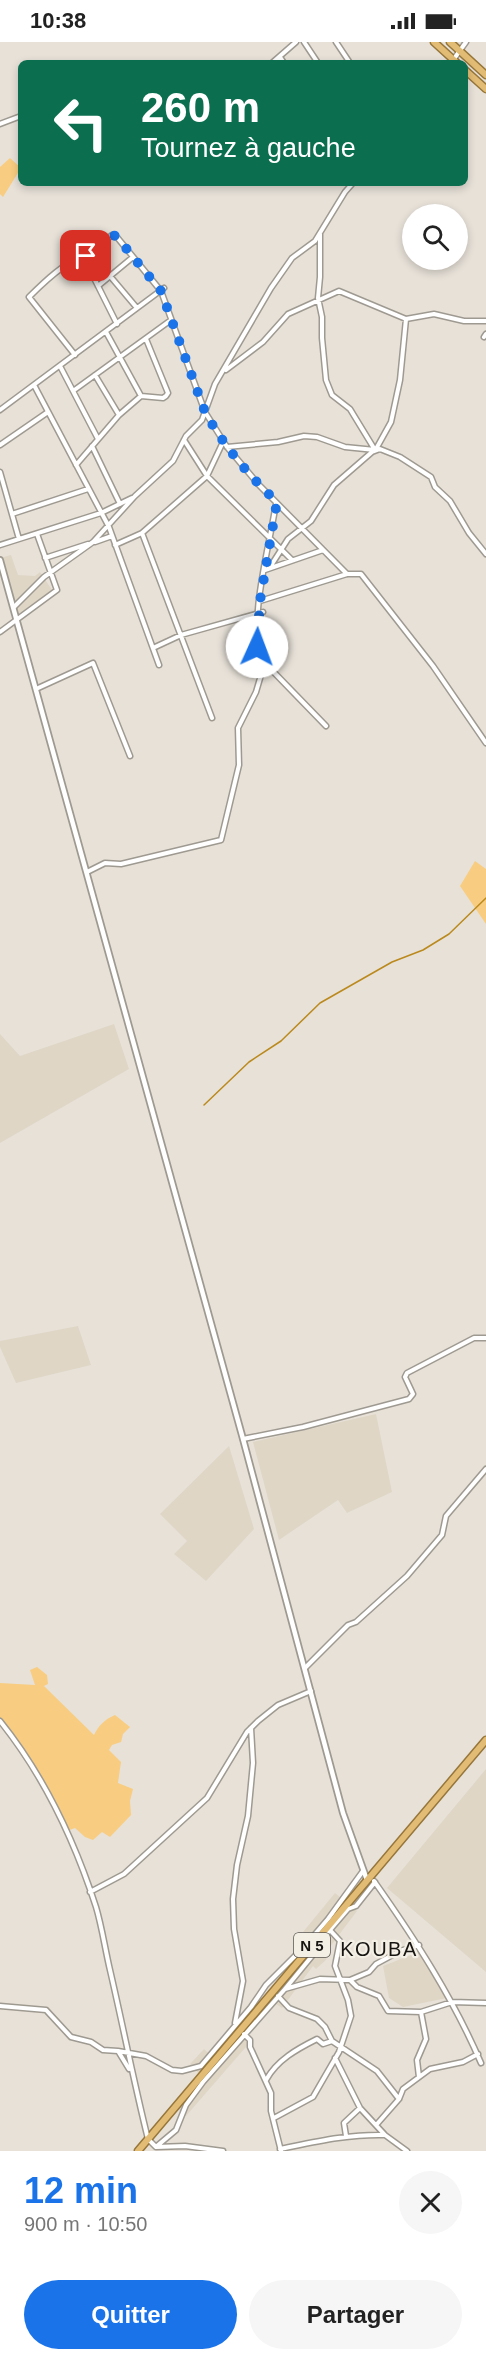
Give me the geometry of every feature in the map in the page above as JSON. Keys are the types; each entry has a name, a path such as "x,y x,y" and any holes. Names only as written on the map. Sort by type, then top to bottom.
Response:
{"highway":[{"path":"434,42 452,60"},
{"path":"450,42 486,75"},
{"path":"468,73 486,89"},
{"name":"N 5","path":"138,2151 486,1740"}],"street":[{"path":"276,60 296,42"},
{"path":"304,42 316,60"},
{"path":"336,42 348,60"},
{"path":"455,60 466,42"},
{"path":"0,124 18,119"},
{"path":"14,607 51,572 92,543 135,496 173,461 184,440 202,420 215,384 281,274 292,258 308,247 320,233 350,186"},
{"path":"320,233 318,300 322,317 327,384 332,395 344,402 354,414 375,450"},
{"path":"75,355 29,297 79,257 86,256 112,235 116,236 162,290 205,412 223,442 259,485 347,574"},
{"path":"86,256 85,260 117,324"},
{"path":"98,286 133,257"},
{"path":"110,276 137,308"},
{"path":"0,410 162,290"},
{"path":"223,372 263,342 288,314 339,291 406,319 434,314 464,321 486,321"},
{"path":"272,564 290,536 302,528 318,511 334,484 375,450 391,422 400,380 406,319"},
{"path":"73,391 171,320"},
{"path":"106,332 141,396"},
{"path":"76,465 119,415 141,396 163,398 168,393 146,339"},
{"path":"60,366 98,439"},
{"path":"95,375 119,415"},
{"path":"34,385 109,527 159,665"},
{"path":"0,445 48,412"},
{"path":"227,447 278,442 304,436 317,437 345,447 380,449 400,457 431,477 435,487 450,501 469,533 486,554"},
{"path":"184,440 207,476 292,560"},
{"path":"115,545 142,533 207,476 223,442"},
{"path":"92,446 120,504"},
{"path":"0,472 20,539"},
{"path":"12,514 89,489"},
{"path":"0,545 101,513 135,496"},
{"path":"277,502 260,601 257,647 261,659 326,726"},
{"path":"142,533 212,718"},
{"path":"0,632 18,621 57,590 37,534"},
{"path":"45,558 112,536"},
{"path":"265,570 323,550"},
{"path":"0,560 3,579 18,621 243,1439 342,1813 363,1871 375,1882 419,1945 452,2002 481,2062"},
{"path":"260,601 347,574 361,574 406,635 433,666 486,743"},
{"path":"153,648 181,635 260,612"},
{"path":"36,689 93,663 130,756"},
{"path":"87,872 105,863 121,864 221,840 239,765 238,728 256,692 261,675"},
{"path":"243,1439 303,1427 410,1399 413,1394 405,1377 406,1373 474,1338 486,1338"},
{"path":"305,1668 348,1625 356,1622 407,1576 442,1535 446,1516 486,1469"},
{"path":"90,1892 124,1874 207,1798 251,1728 278,1705 311,1690"},
{"path":"0,1721 29,1761 57,1806 90,1892 96,1909 131,2072 148,2139 156,2146 185,2146 223,2151"},
{"path":"234,2027 243,1981 234,1929 233,1899 237,1865 248,1816 253,1763 251,1728"},
{"path":"0,2006 46,2010 71,2037 91,2042 103,2050 146,2056 172,2070 191,2070 201,2066 266,1985 304,1947 363,1871"},
{"path":"156,2146 176,2130 188,2101 285,1989 328,1929 348,1909 356,1906 375,1882"},
{"path":"274,2118 313,2097 341,2046 351,2016 348,2000 335,1966 340,1941 328,1929"},
{"path":"285,1989 320,1979 350,1980 369,1972 376,1964 400,1951 419,1945"},
{"path":"350,1980 357,1987 379,1996 388,2011 421,2012 452,2002 486,2003"},
{"path":"278,1996 289,2008 317,2019 325,2027 332,2041 377,2071 399,2099"},
{"path":"419,2077 417,2060 426,2039 421,2012"},
{"path":"244,2034 250,2040 250,2047 271,2093 270,2107 280,2150 346,2136 385,2135"},
{"path":"266,2080 278,2064 305,2046 317,2039 323,2044 332,2041"},
{"path":"118,2051 131,2072"},
{"path":"377,2124 399,2099 403,2089 430,2069 463,2062 478,2054"},
{"path":"335,2058 360,2108 385,2135 407,2151"},
{"path":"346,2136 344,2123 360,2108"}],"shaded area":[{"path":"10,158 18,165 18,173 3,197 0,194 0,167"},
{"path":"11,555 18,575 35,576 40,572 54,593 18,621 0,558"},
{"path":"475,861 486,869 486,924 460,886"},
{"path":"114,1024 129,1069 0,1143 0,1034 20,1056"},
{"path":"78,1326 91,1365 16,1383 0,1347 0,1341"},
{"path":"376,1414 392,1492 347,1513 338,1500 279,1540 253,1442"},
{"path":"229,1446 254,1529 206,1581 174,1554 187,1541 160,1514"},
{"path":"37,1667 47,1675 48,1684 44,1686 94,1735 102,1723 115,1715 130,1727 123,1734 121,1742 112,1745 109,1750 121,1762 118,1783 133,1789 130,1801 131,1815 110,1837 102,1832 93,1840 85,1837 75,1828 67,1831 45,1786 0,1721 0,1683 35,1685 30,1670"},
{"path":"486,1769 486,1972 387,1888"},
{"path":"335,1893 357,1911 323,1956 327,1959 316,1969 313,1966 282,2008 276,2004 248,2035 252,2040 186,2116 175,2107 201,2076 190,2064 204,2049 215,2059 314,1941 303,1932"},
{"path":"421,1951 447,1998 403,2007 389,1998 383,1966"}],"waterway":[{"path":"204,1105 249,1062 281,1041 320,1003 392,962 423,950 449,934 486,898"}],"district":[{"name":"KOUBA","path":"379,1949"}],"route":[{"path":"86,256 112,235 116,236 161,291 205,412 227,447 259,485 277,502 258,613 257,647"}]}
